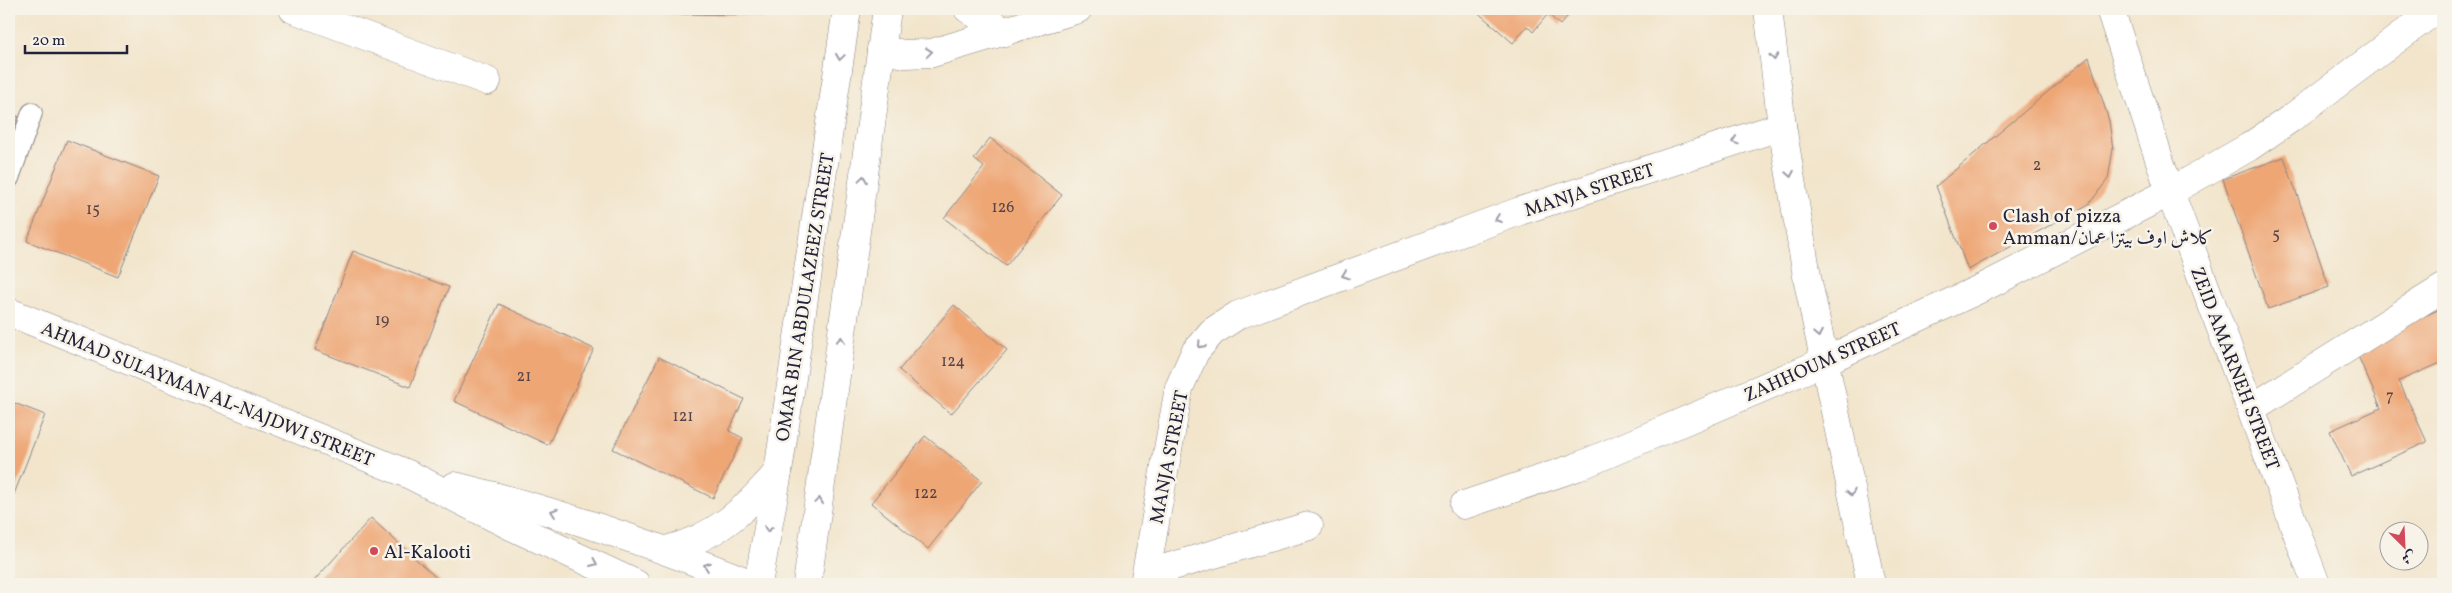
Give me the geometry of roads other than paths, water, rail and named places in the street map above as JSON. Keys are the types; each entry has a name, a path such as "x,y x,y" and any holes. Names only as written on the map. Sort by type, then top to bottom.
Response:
{"street":[{"path":"293,9 487,81"},
{"name":"OMAR BIN ABDULAZEEZ STREET","path":"758,584 778,472 847,9"},
{"path":"807,584 887,9"},
{"path":"968,9 1005,32"},
{"path":"881,50 905,54 932,53 1078,9"},
{"path":"1768,9 1782,126 1823,362 1870,584"},
{"name":"ZEID AMARNEH STREET","path":"2110,9 2170,192 2316,584"},
{"name":"ZAHHOUM STREET","path":"1464,505 1576,467 1823,362 1986,286 2170,192 2249,147 2290,119 2437,9"},
{"name":"MANJA STREET","path":"1145,579 1179,388 1195,352 1212,332 1238,316 1520,211 1782,126"},
{"path":"2252,408 2336,353 2443,288"},
{"name":"AHMAD SULAYMAN AL-NAJDWI STREET","path":"9,312 408,474 511,526 636,584"},
{"path":"666,550 687,544 723,526 756,498 778,472"},
{"name":"AHMAD SULAYMAN AL-NAJDWI STREET","path":"408,474 530,504 666,550 752,584"},
{"path":"1145,579 1309,526"}],"lane":[{"path":"9,178 32,113"}],"place":[{"name":"Clash of pizza Amman/كلاش اوف بيتزا عمان","path":"1993,226"},
{"name":"Al-Kalooti","path":"374,551"}]}
